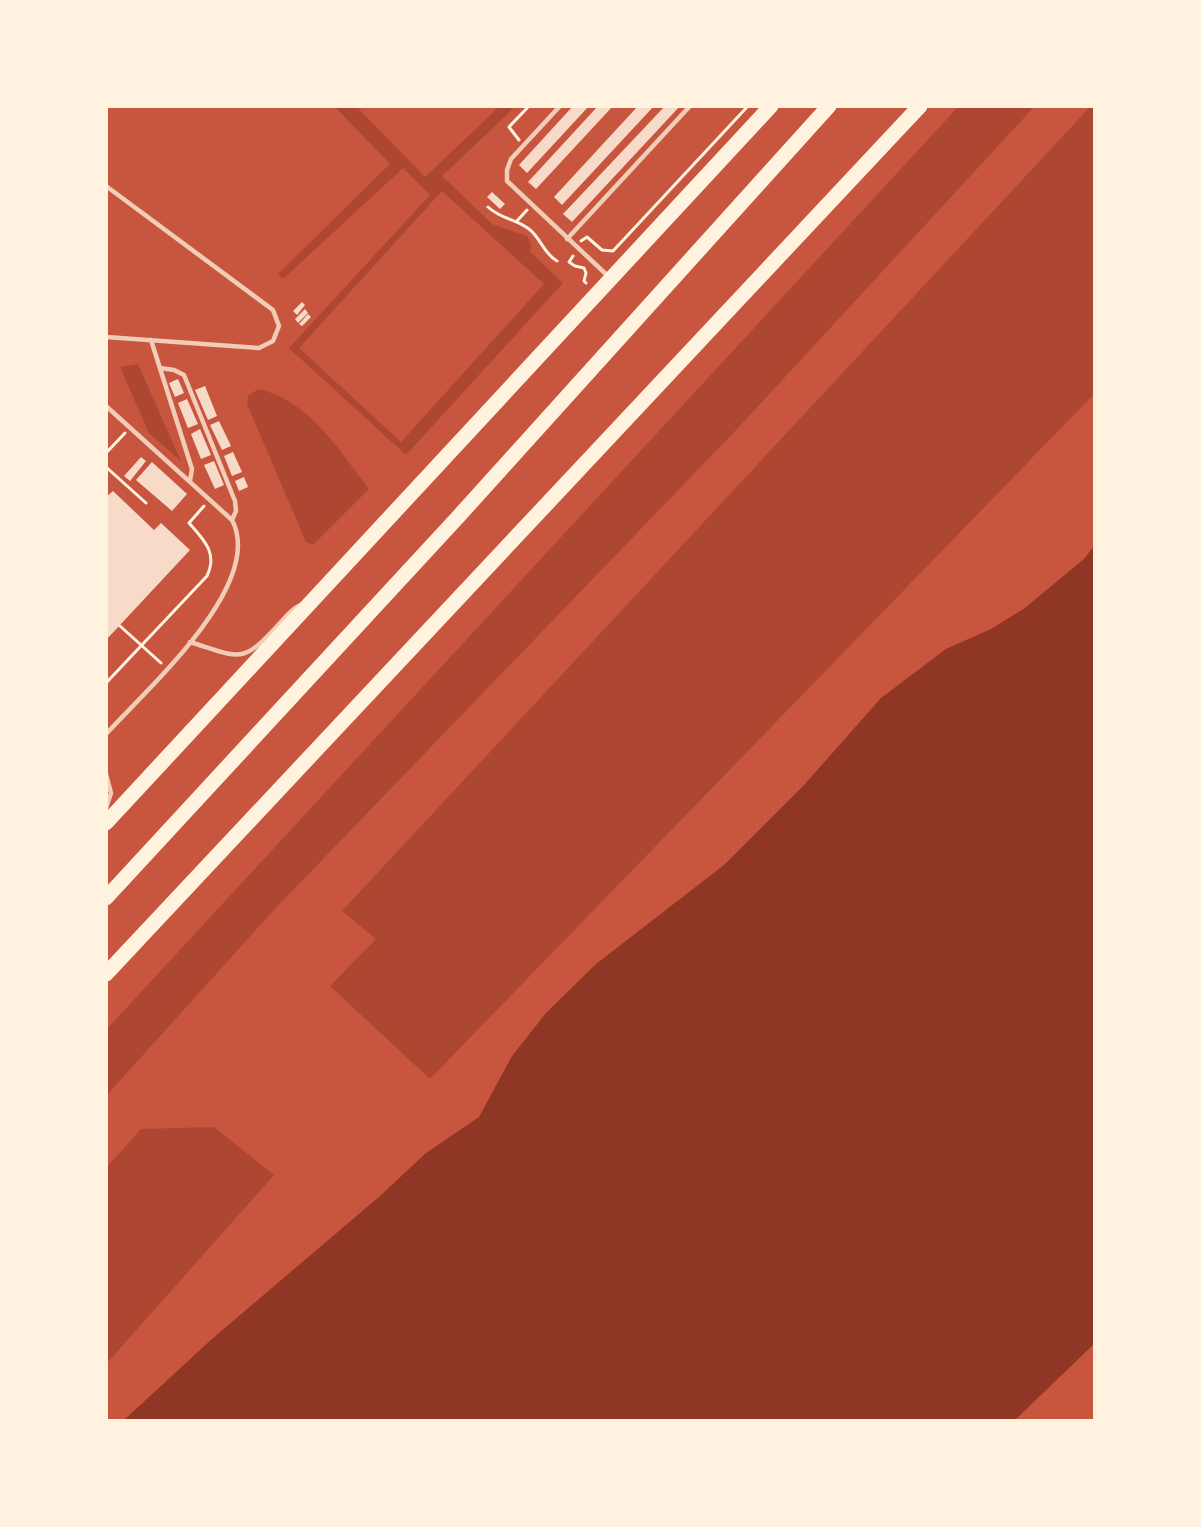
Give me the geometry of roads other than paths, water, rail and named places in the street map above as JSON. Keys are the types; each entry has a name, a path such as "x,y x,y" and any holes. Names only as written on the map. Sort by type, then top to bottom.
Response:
{"main road":[{"path":"106,823 771,106"},
{"path":"106,898 500,471 829,106"},
{"path":"106,974 920,106"},
{"path":"106,887 131,872"}],"lane":[{"path":"560,106 508,164 506,176 510,186 611,279"},
{"path":"567,239 690,106"},
{"path":"106,186 273,310 279,326 273,340 259,348 106,337"},
{"path":"151,340 192,469 190,481"},
{"path":"160,368 174,370 184,375 235,501 236,511 232,519"},
{"path":"106,406 232,519 239,537 229,583 213,616 106,734"},
{"path":"190,642 235,656 246,655 259,646 295,607 310,604"},
{"path":"106,774 111,793 106,808"}]}
